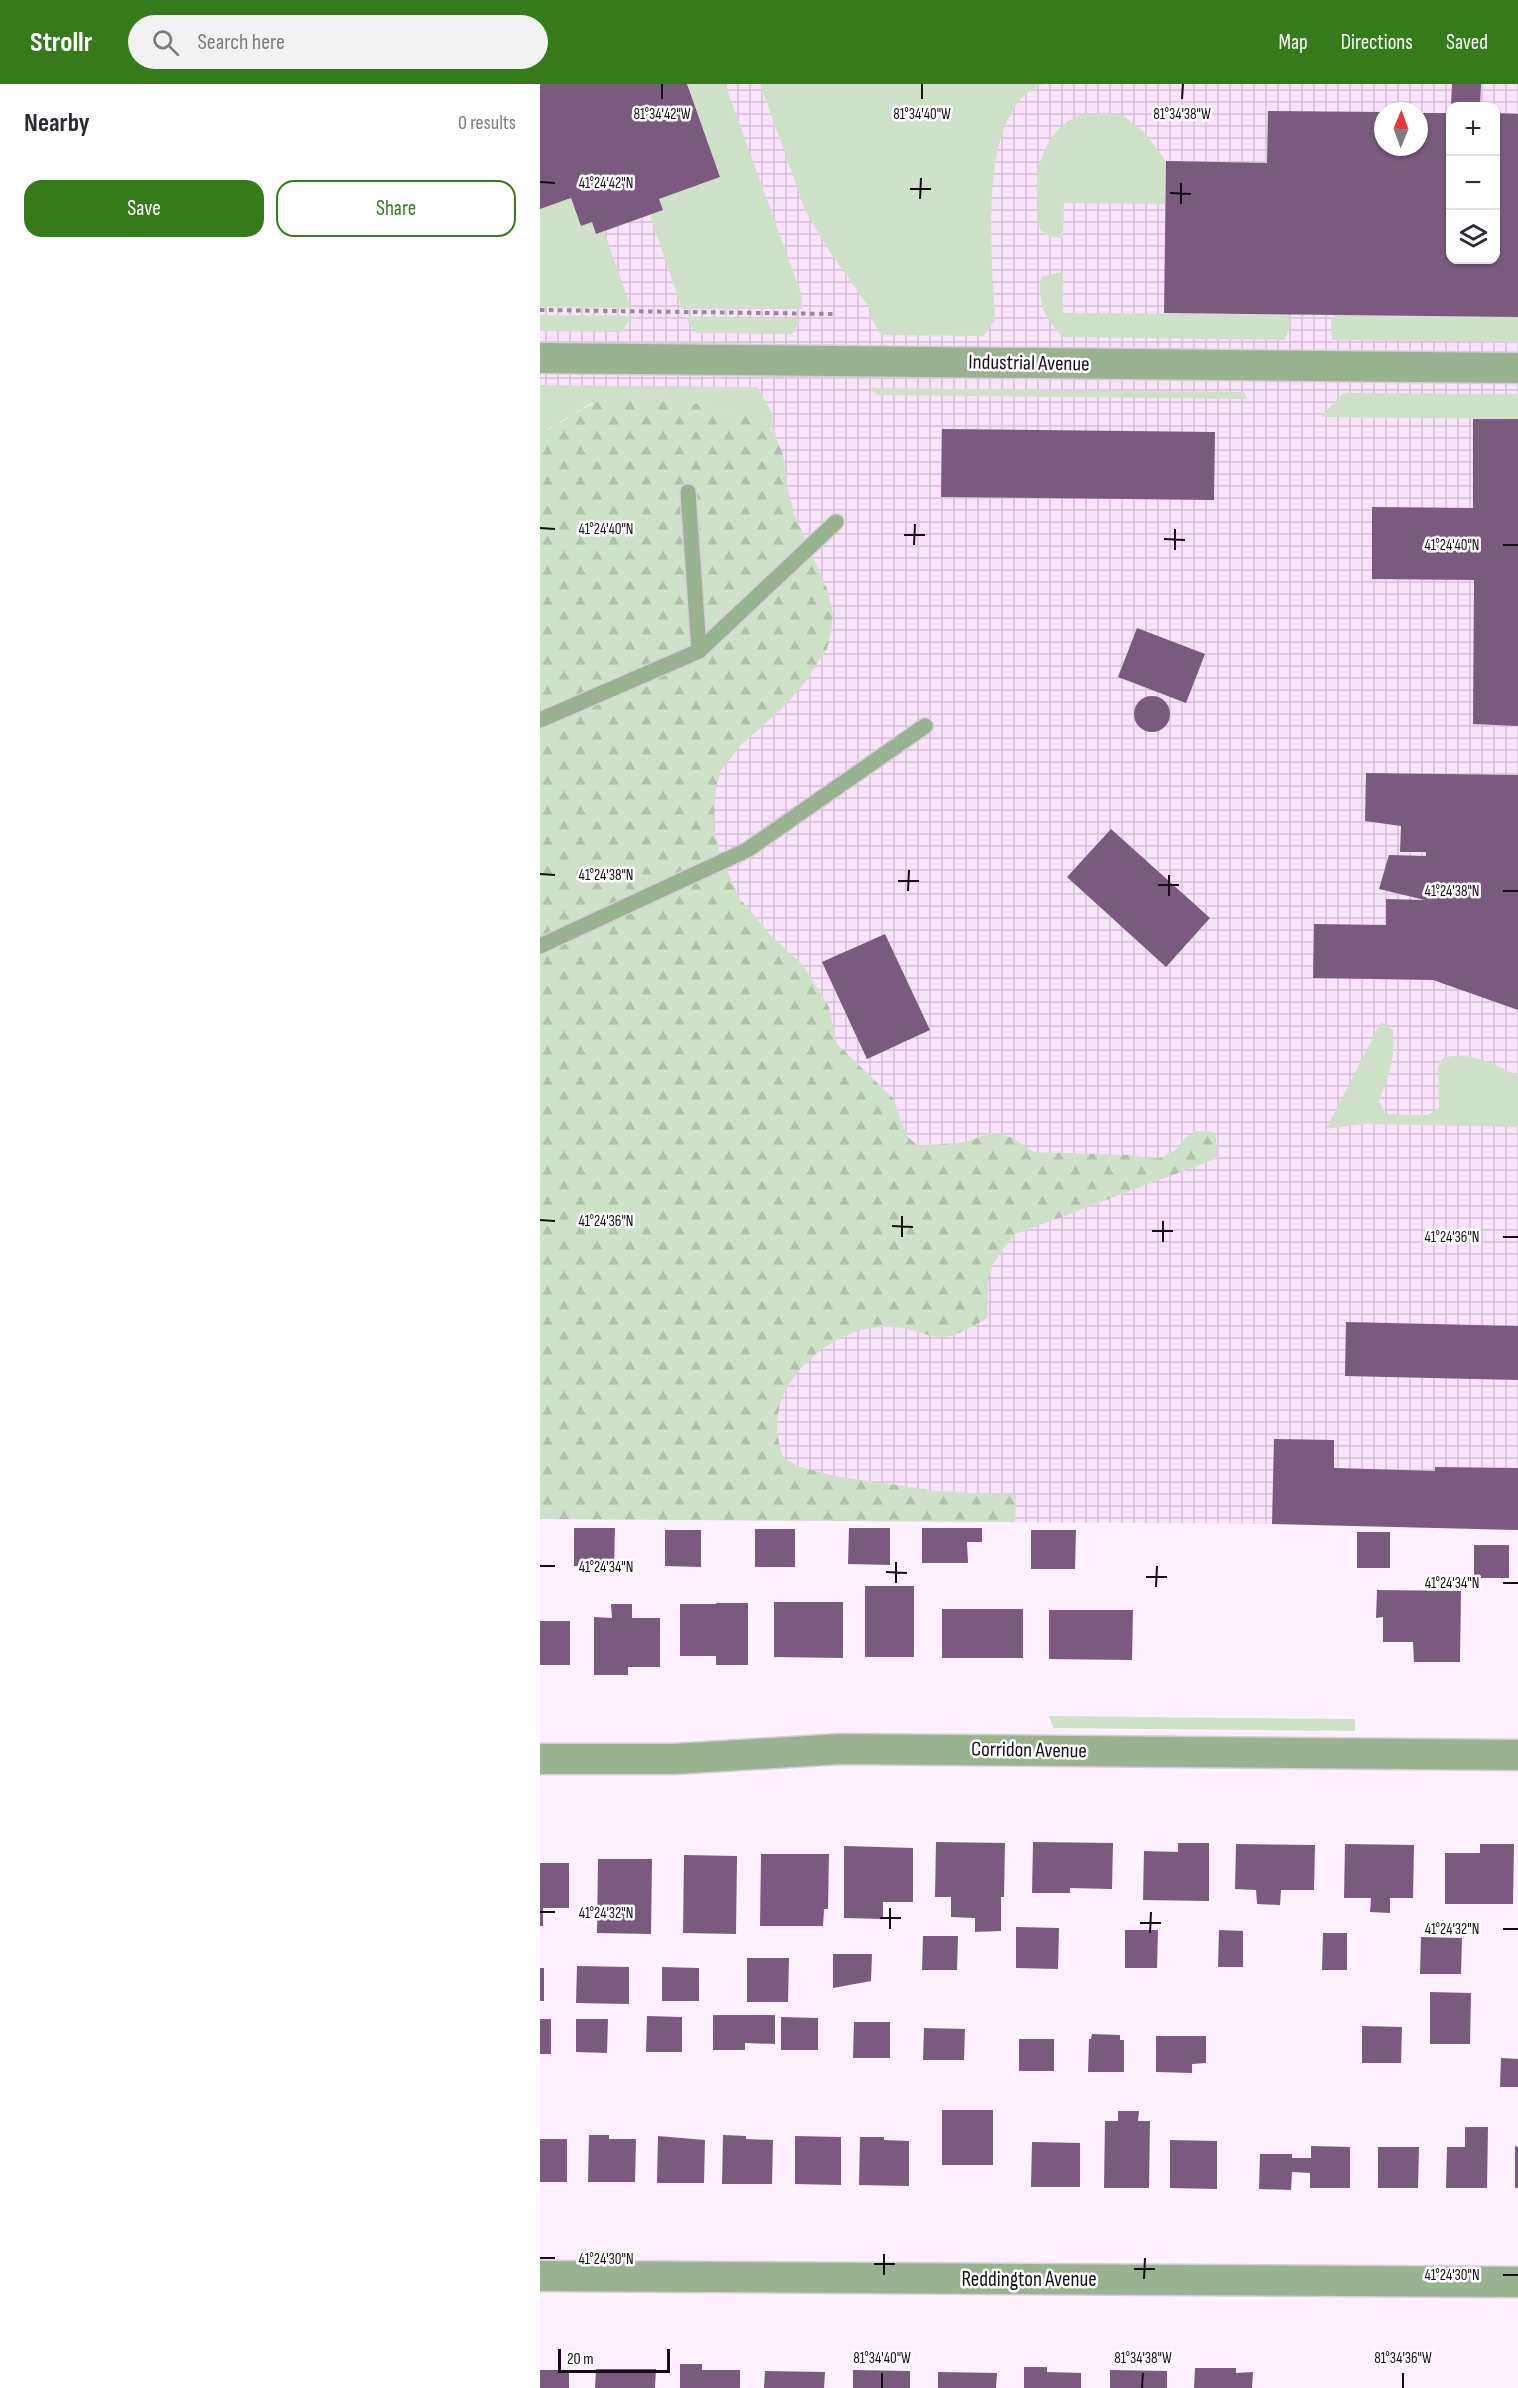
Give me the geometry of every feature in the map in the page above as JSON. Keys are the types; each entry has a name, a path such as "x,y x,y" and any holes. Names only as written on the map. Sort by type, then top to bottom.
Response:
{"street":[{"name":"Industrial Avenue","path":"540,358 1518,368"},
{"name":"Corridon Avenue","path":"540,1759 674,1759 840,1749 1518,1755"},
{"name":"Reddington Avenue","path":"540,2276 1518,2282"}],"lane":[{"path":"688,492 699,651"},
{"path":"540,720 699,651 836,522"},
{"path":"540,946 747,850 926,726"}],"path":[{"path":"540,310 837,314"}],"shaded area":[{"path":"540,84 1518,84 1518,1530 1272,1524 540,1519"}],"green space":[{"path":"687,84 725,84 801,293 802,309 682,309 650,215 663,210 659,199 720,177"},
{"path":"760,84 1043,84 1021,99 1006,123 997,155 992,190 991,227 995,321 983,336 881,335 871,318 871,310 829,251 806,212"},
{"path":"1084,114 1121,114 1144,132 1166,161 1165,204 1064,203 1063,238 1052,237 1043,233 1038,224 1038,169 1046,148 1058,130 1074,117"},
{"path":"571,198 581,226 592,222 596,234 604,231 631,308 540,307 540,209"},
{"path":"1063,272 1063,313 1289,314 1290,325 1285,340 1063,337 1044,312 1040,280 1042,276"},
{"path":"540,315 632,316 622,332 540,331"},
{"path":"1335,315 1518,317 1518,342 1332,340 1331,322"},
{"path":"685,317 801,319 792,334 696,333"},
{"path":"540,385 757,387 772,413 776,437 769,425 749,414 720,411 699,404 627,395 589,404 540,434"},
{"path":"868,388 1243,392 1248,399 879,395"},
{"path":"1343,393 1518,394 1518,419 1321,417"},
{"path":"627,395 699,404 720,411 749,414 762,418 776,437 783,454 787,486 794,513 828,591 833,614 831,632 827,649 805,682 786,705 742,744 720,772 713,817 715,834 722,859 740,899 773,938 803,965 829,1007 837,1044 893,1098 907,1136 918,1146 966,1142 991,1133 1011,1137 1034,1152 1133,1155 1152,1159 1161,1158 1177,1149 1184,1139 1196,1131 1213,1132 1216,1138 1218,1158 1016,1234 999,1254 991,1272 988,1318 960,1333 945,1337 891,1327 871,1328 852,1333 838,1339 812,1358 800,1369 784,1395 777,1422 778,1440 783,1458 800,1467 835,1476 936,1491 1016,1495 1015,1522 540,1519 540,434 602,400"},
{"path":"1381,1022 1393,1030 1391,1066 1379,1101 1385,1114 1428,1115 1439,1108 1438,1067 1443,1058 1463,1056 1481,1060 1518,1075 1518,1127 1363,1124 1326,1129"},
{"path":"1049,1716 1355,1719 1355,1731 1053,1728"}],"building":[{"path":"540,84 687,84 720,177 659,199 663,210 596,234 592,222 581,226 571,198 540,209"},
{"path":"1452,84 1481,84 1480,102 1451,102"},
{"path":"1268,111 1374,112 1374,156 1428,156 1428,113 1446,113 1446,264 1500,264 1500,113 1518,114 1518,317 1164,313 1166,161 1267,163"},
{"path":"1473,419 1518,419 1518,726 1473,724 1474,580 1372,579 1372,507 1473,508"},
{"path":"942,429 1215,432 1214,500 941,497"},
{"path":"1137,628 1205,654 1186,703 1118,677"},
{"path":"1152,696 1165,701 1170,714 1165,727 1152,732 1139,727 1134,714 1139,701"},
{"path":"1366,773 1518,775 1518,1010 1433,980 1313,978 1314,924 1386,925 1386,899 1425,900 1379,889 1389,855 1426,856 1426,852 1400,852 1401,826 1365,821"},
{"path":"1111,829 1210,918 1166,967 1067,877"},
{"path":"885,934 930,1030 867,1059 822,962"},
{"path":"1346,1322 1518,1326 1518,1380 1345,1376"},
{"path":"1274,1439 1334,1440 1334,1468 1435,1471 1435,1467 1518,1468 1518,1530 1272,1524"},
{"path":"574,1528 615,1528 614,1567 574,1566"},
{"path":"849,1528 890,1528 890,1565 848,1564"},
{"path":"922,1528 982,1528 982,1542 967,1542 968,1563 922,1563"},
{"path":"755,1529 795,1529 795,1567 755,1567"},
{"path":"665,1530 701,1530 701,1567 665,1566"},
{"path":"1031,1530 1076,1530 1075,1569 1031,1569"},
{"path":"1357,1532 1390,1532 1390,1568 1357,1568"},
{"path":"1474,1545 1509,1545 1509,1578 1474,1578"},
{"path":"865,1586 914,1586 914,1657 865,1657"},
{"path":"1377,1590 1461,1591 1460,1662 1414,1662 1413,1642 1383,1642 1383,1617 1376,1618"},
{"path":"774,1602 843,1602 843,1658 774,1657"},
{"path":"748,1603 748,1665 716,1665 716,1656 680,1656 680,1604"},
{"path":"611,1604 632,1604 632,1618 660,1618 660,1667 628,1667 628,1675 594,1675 594,1617 612,1618"},
{"path":"942,1609 1023,1609 1023,1658 942,1658"},
{"path":"1049,1610 1133,1610 1132,1660 1049,1659"},
{"path":"540,1621 570,1621 570,1665 540,1665"},
{"path":"936,1842 1005,1843 1001,1931 975,1932 975,1918 951,1917 951,1897 935,1897"},
{"path":"1033,1842 1113,1843 1112,1889 1070,1888 1070,1893 1032,1893"},
{"path":"1178,1843 1209,1843 1209,1901 1143,1900 1144,1851 1178,1852"},
{"path":"1236,1844 1315,1845 1314,1890 1281,1890 1280,1905 1257,1904 1256,1890 1235,1889"},
{"path":"1345,1844 1414,1845 1413,1898 1390,1898 1390,1913 1370,1912 1371,1898 1344,1898"},
{"path":"1480,1844 1514,1844 1513,1904 1445,1904 1445,1853 1480,1853"},
{"path":"844,1846 913,1848 913,1902 883,1902 883,1919 844,1918"},
{"path":"761,1854 829,1854 828,1909 824,1909 823,1926 760,1926"},
{"path":"684,1855 737,1856 736,1934 683,1933"},
{"path":"598,1859 652,1859 651,1934 597,1933"},
{"path":"540,1863 569,1863 569,1908 543,1908 543,1926 540,1926"},
{"path":"1016,1927 1059,1928 1058,1969 1016,1968"},
{"path":"1125,1930 1158,1930 1157,1968 1125,1968"},
{"path":"1219,1930 1243,1931 1243,1967 1218,1967"},
{"path":"1323,1933 1347,1933 1347,1970 1322,1970"},
{"path":"923,1936 958,1936 957,1970 922,1970"},
{"path":"1421,1937 1462,1938 1461,1974 1420,1974"},
{"path":"833,1954 872,1954 871,1981 833,1988"},
{"path":"747,1958 789,1958 788,2002 747,2002"},
{"path":"577,1966 629,1967 629,2004 576,2003"},
{"path":"662,1967 699,1968 699,2001 662,2001"},
{"path":"540,1968 544,1968 544,2001 540,2001"},
{"path":"1430,1992 1471,1993 1470,2044 1430,2044"},
{"path":"713,2015 775,2015 775,2044 745,2043 745,2050 713,2050"},
{"path":"647,2016 682,2017 682,2052 646,2052"},
{"path":"781,2017 818,2018 818,2050 781,2050"},
{"path":"540,2019 551,2019 551,2054 540,2054"},
{"path":"576,2019 608,2019 607,2053 576,2052"},
{"path":"854,2022 890,2022 890,2058 853,2058"},
{"path":"1362,2026 1402,2027 1401,2063 1362,2063"},
{"path":"924,2028 965,2029 964,2060 923,2060"},
{"path":"1092,2034 1120,2035 1120,2040 1124,2040 1124,2072 1088,2072 1089,2039"},
{"path":"1156,2036 1206,2036 1206,2063 1192,2064 1192,2073 1156,2072"},
{"path":"1019,2039 1054,2039 1054,2071 1019,2071"},
{"path":"1501,2058 1518,2059 1518,2087 1500,2087"},
{"path":"942,2110 993,2110 993,2165 942,2165"},
{"path":"1118,2111 1139,2111 1138,2121 1150,2121 1149,2188 1104,2188 1105,2121 1118,2121"},
{"path":"1465,2127 1488,2127 1487,2188 1446,2188 1447,2147 1465,2147"},
{"path":"589,2135 609,2135 609,2139 636,2139 635,2182 588,2182"},
{"path":"723,2135 773,2140 772,2184 722,2184"},
{"path":"658,2136 705,2140 704,2183 657,2183"},
{"path":"795,2136 841,2137 841,2185 795,2184"},
{"path":"860,2137 884,2137 884,2140 909,2141 909,2186 859,2185"},
{"path":"540,2139 567,2139 567,2182 540,2182"},
{"path":"1170,2140 1217,2141 1217,2189 1170,2188"},
{"path":"1032,2142 1080,2143 1080,2187 1031,2187"},
{"path":"1311,2146 1350,2147 1350,2188 1310,2188 1310,2173 1292,2172 1291,2190 1259,2189 1260,2154 1292,2154 1292,2158 1311,2158"},
{"path":"1515,2146 1518,2147 1518,2188 1515,2188"},
{"path":"1378,2147 1419,2147 1418,2188 1378,2188"},
{"path":"680,2364 702,2364 702,2370 740,2370 740,2388 680,2388"},
{"path":"1024,2367 1047,2367 1047,2372 1081,2373 1081,2388 1024,2388"},
{"path":"1195,2368 1236,2368 1236,2373 1253,2372 1252,2388 1194,2388"},
{"path":"596,2369 656,2369 655,2388 595,2388"},
{"path":"540,2370 569,2370 569,2388 540,2388"},
{"path":"853,2370 910,2371 910,2388 853,2388"},
{"path":"1110,2370 1167,2371 1167,2388 1110,2388"},
{"path":"765,2371 825,2372 824,2388 764,2388"},
{"path":"938,2372 997,2373 996,2388 938,2388"}]}
